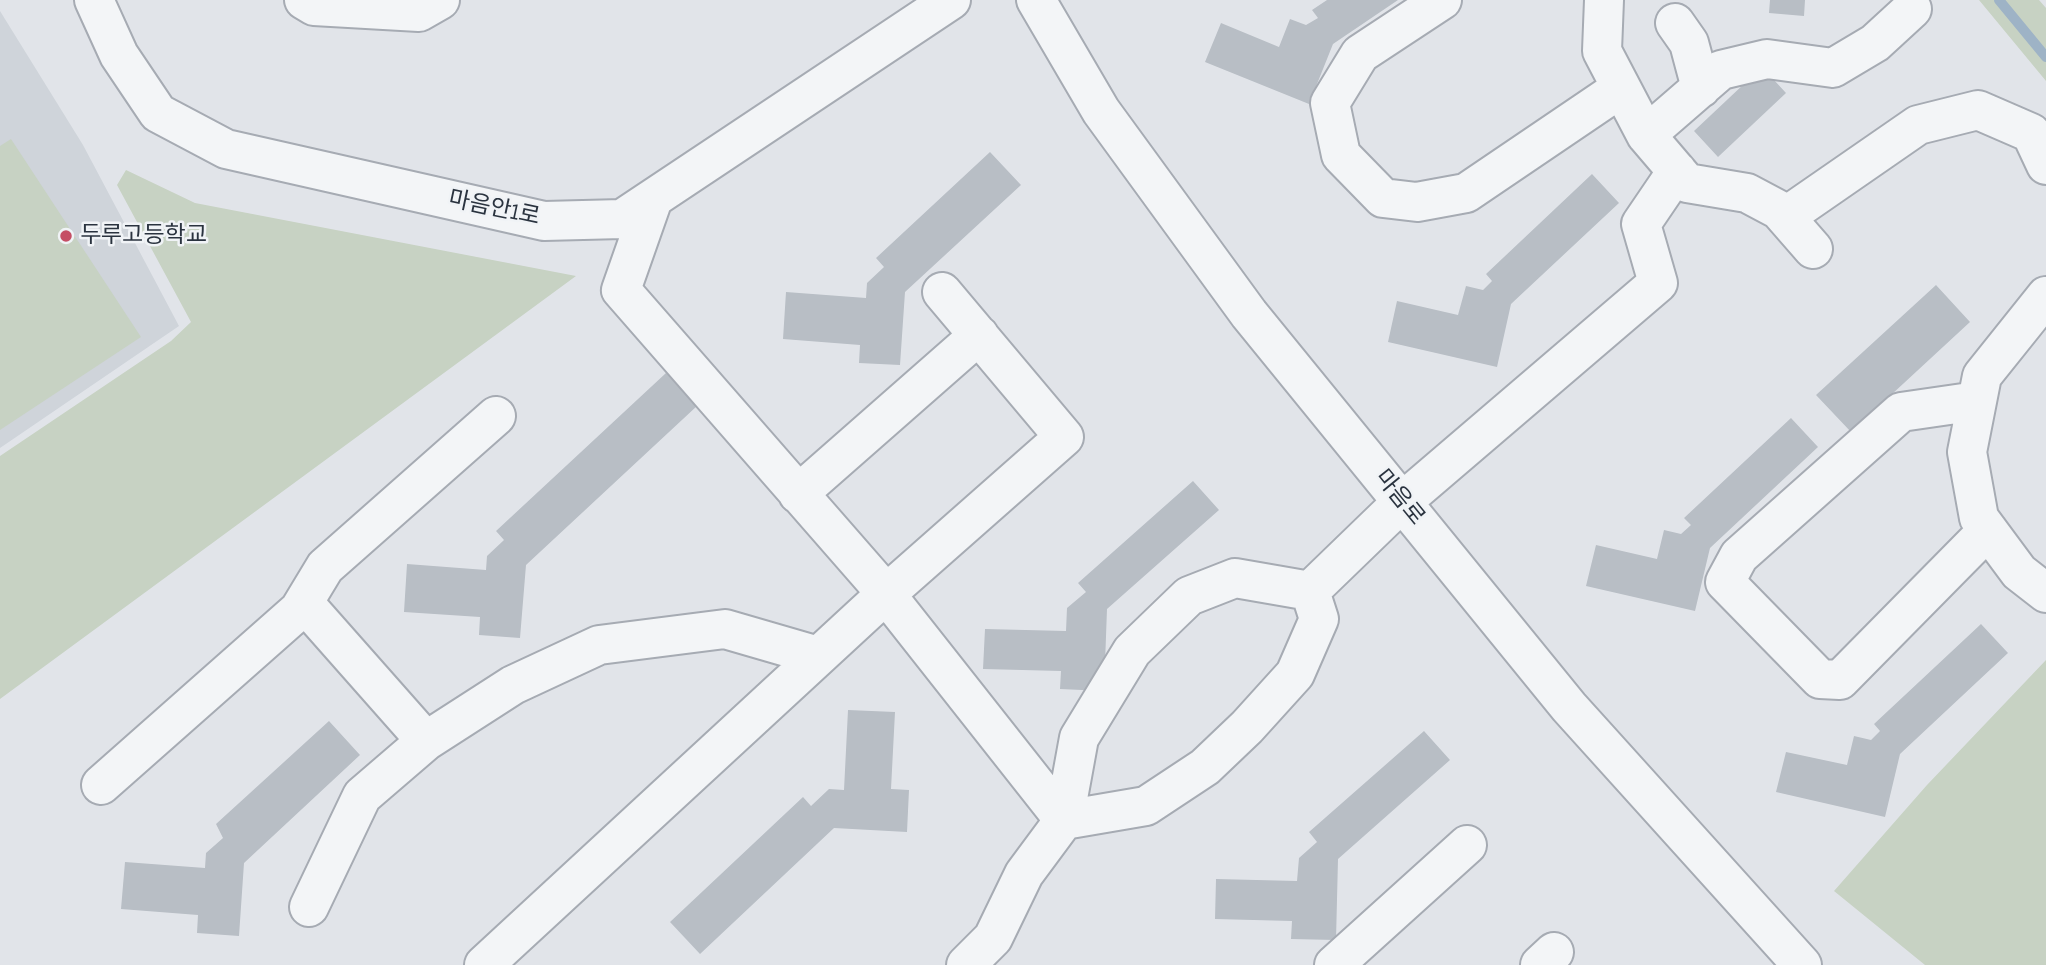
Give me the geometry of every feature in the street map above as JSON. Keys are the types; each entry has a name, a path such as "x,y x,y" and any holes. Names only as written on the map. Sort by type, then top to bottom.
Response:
{"street":[{"name":"마음안1로","path":"94,0 119,55 158,113 226,149 544,221 622,219 951,0"},
{"path":"304,0 314,6 419,12 440,0"},
{"name":"마음로","path":"1036,0 1101,111 1249,314 1569,707 1802,965"},
{"path":"1442,0 1360,54 1330,103 1341,155 1383,198 1417,202 1466,193 1621,88"},
{"path":"1604,0 1602,51 1646,135 1687,183 1747,193 1779,210 1813,249"},
{"path":"1646,135 1721,70 1767,59 1833,68 1875,43 1912,9"},
{"path":"1675,23 1689,43 1701,88"},
{"path":"1785,216 1917,125 1978,110 2031,133 2046,165"},
{"path":"1310,591 1402,502 1658,283 1641,224 1677,171"},
{"path":"653,199 621,290 886,594 1064,820"},
{"path":"484,965 886,594 1064,437 943,292"},
{"path":"2045,592 2019,572 1979,518 1967,452 1982,376 2046,296"},
{"path":"798,494 979,335"},
{"path":"1977,401 1901,412 1739,556 1725,582 1820,679 1840,680 1988,530"},
{"path":"101,785 299,610 325,568 496,416"},
{"path":"966,965 993,938 1024,874 1064,820 1079,738 1132,651 1189,596 1234,578 1310,591"},
{"path":"1064,820 1146,806 1205,767 1247,727 1295,674 1319,619 1310,591"},
{"path":"304,603 426,741"},
{"path":"309,907 362,796 426,741 513,685 599,645 725,629 818,656"},
{"path":"1334,965 1467,845"}],"shaded area":[{"name":"두루고등학교","path":"0,11 83,145 179,326 0,448"}],"green space":[{"path":"1979,0 2039,0 2046,8 2046,81"},
{"path":"11,139 141,337 0,430 0,146"},
{"path":"126,170 195,203 576,276 0,699 0,456 171,341 191,322 117,185"},
{"path":"2046,660 2046,965 1925,965 1834,891 1927,785"}],"building":[{"path":"1327,0 1398,0 1333,44 1309,104 1205,62 1221,23 1279,47 1290,19 1306,25 1318,18 1312,10"},
{"path":"1770,0 1805,0 1804,16 1769,13"},
{"path":"1762,67 1786,93 1718,157 1694,131"},
{"path":"990,152 1021,185 905,292 900,365 859,363 860,345 783,339 786,292 866,298 867,283 884,267 876,258"},
{"path":"1592,174 1619,203 1511,304 1497,367 1388,342 1397,301 1458,315 1466,286 1483,290 1492,281 1486,274"},
{"path":"1936,285 1970,322 1851,432 1816,395"},
{"path":"666,373 697,406 526,565 520,638 479,635 480,617 404,612 407,564 486,570 487,556 504,540 496,531"},
{"path":"1791,418 1818,447 1710,548 1695,611 1586,586 1596,545 1657,559 1664,530 1681,534 1691,525 1684,518"},
{"path":"1193,481 1219,510 1107,609 1104,691 1060,689 1061,671 983,669 985,629 1066,631 1067,608 1086,592 1078,583"},
{"path":"1981,624 2008,653 1900,754 1885,817 1776,792 1786,752 1847,765 1854,736 1871,740 1880,731 1874,724"},
{"path":"848,710 895,712 891,789 909,790 907,832 834,828 700,954 670,922 803,797 811,806 829,789 844,790"},
{"path":"329,721 360,755 244,863 239,936 197,933 198,915 121,909 125,862 205,868 206,853 223,838 216,824"},
{"path":"1424,731 1450,760 1338,859 1336,940 1291,939 1292,921 1215,919 1216,879 1297,881 1299,858 1317,842 1309,832"}],"waterway":[{"path":"1999,0 2046,57"}],"place":[{"name":"두루고등학교","path":"66,236"}]}
